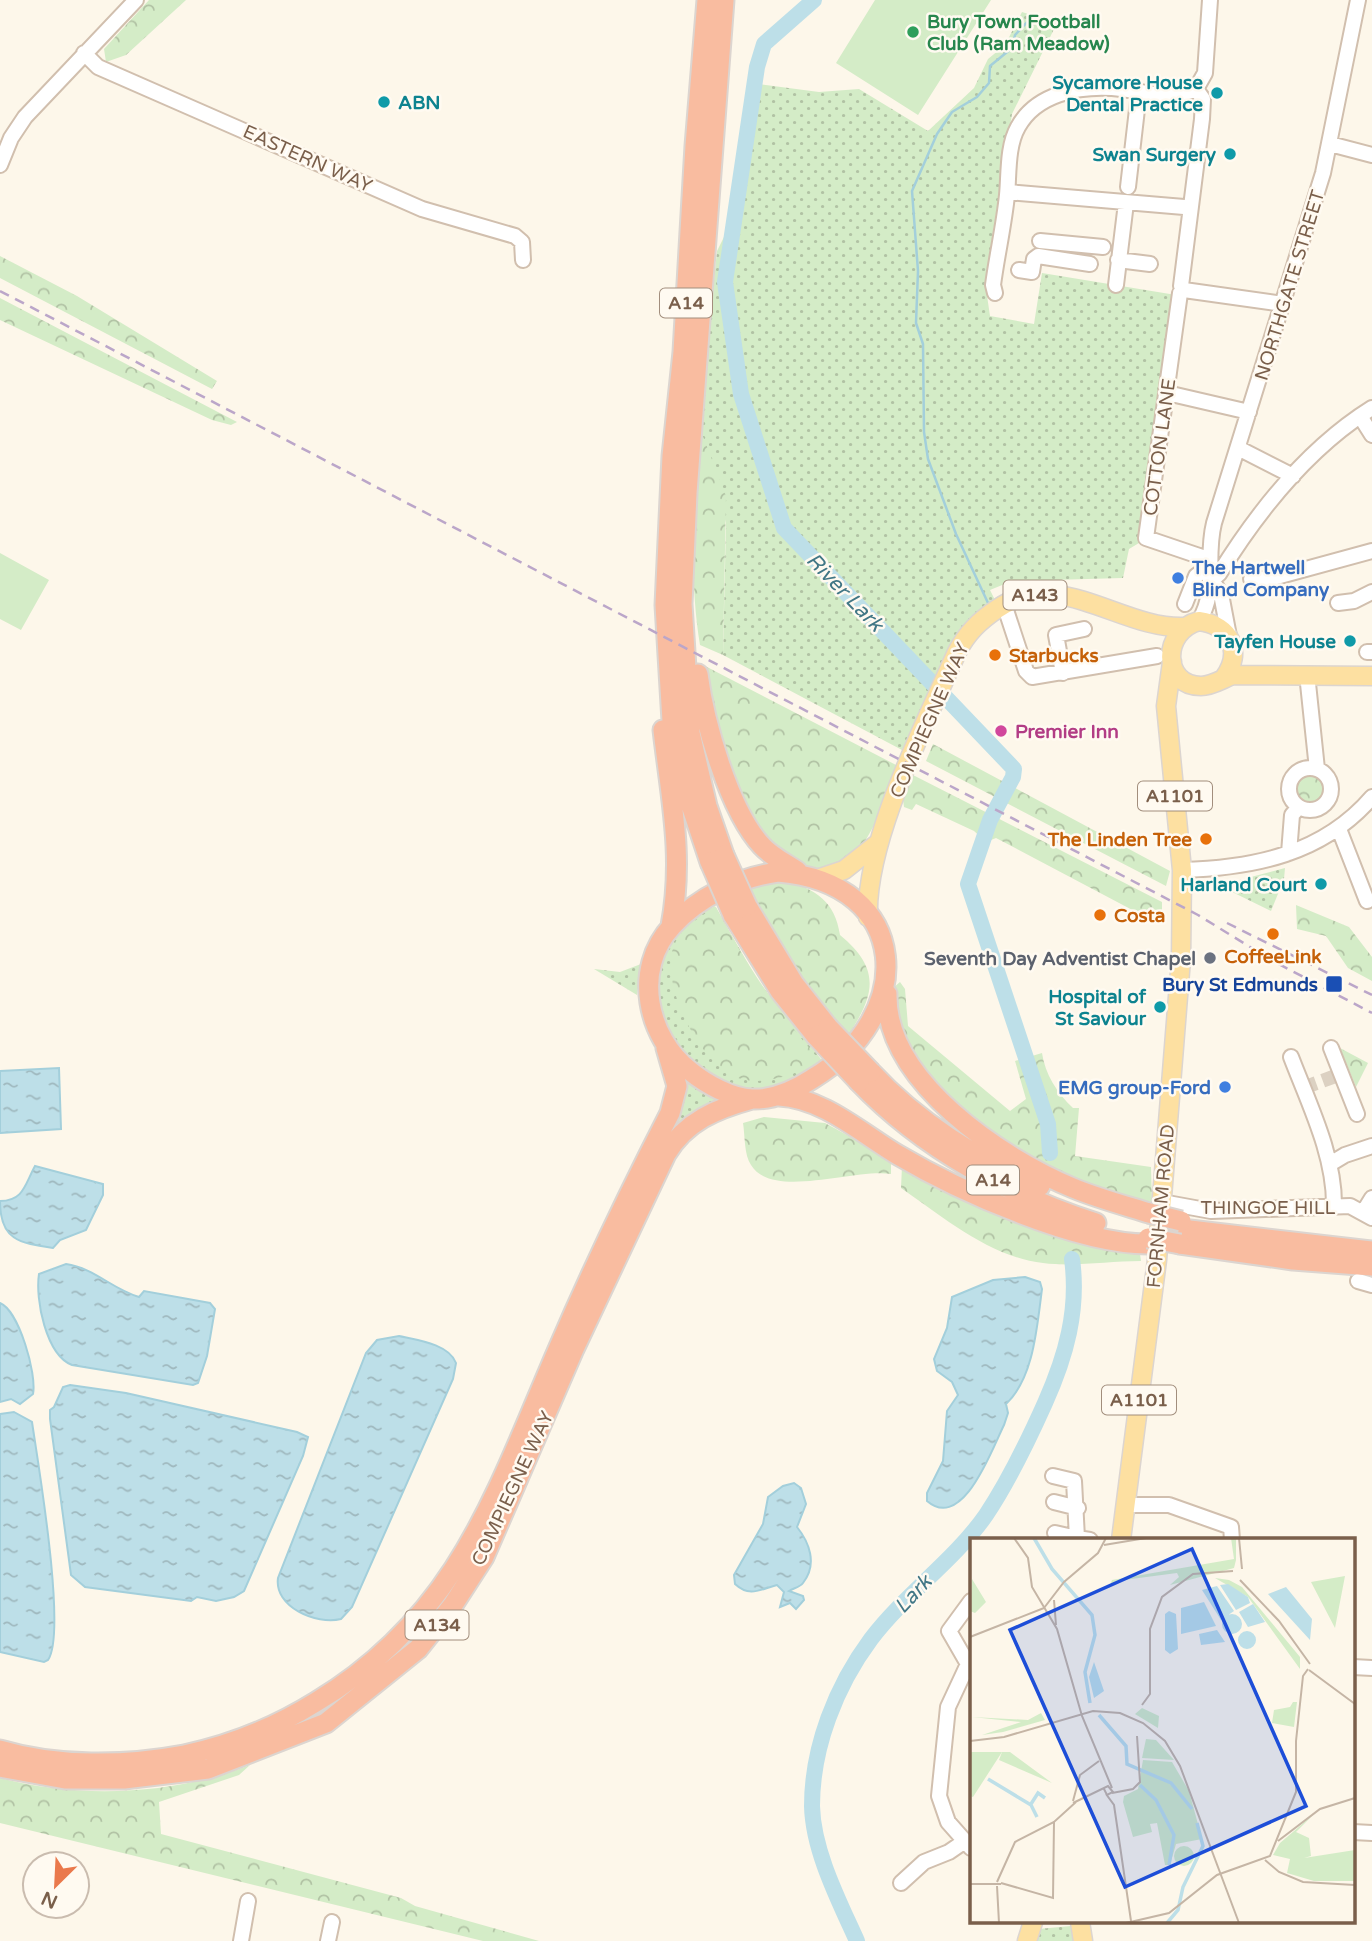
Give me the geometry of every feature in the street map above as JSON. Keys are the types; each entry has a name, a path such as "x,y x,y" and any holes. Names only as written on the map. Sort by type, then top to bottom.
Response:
{"highway":[{"name":"A14","path":"708,0 695,146 683,352 672,456 665,605 672,721 691,805 780,991 865,1077 879,1104 922,1137 994,1181 1074,1216 1205,1234 1372,1251"},
{"name":"A14","path":"717,859 690,733 682,604 687,493 724,0"},
{"name":"A14","path":"684,569 702,708 725,779 760,845 810,876"},
{"name":"A14","path":"665,605 656,643 677,837 678,888 671,926"},
{"path":"778,872 810,876 849,894 868,918 883,939 887,981 876,1014 845,1053 819,1076 776,1095 752,1099 707,1082 686,1068 666,1048 654,1024 649,989 653,960 671,926 710,896 751,877 778,872"},
{"name":"A14","path":"887,981 888,1017 900,1052 933,1093 1002,1149 1048,1176 1163,1228 1293,1260 1372,1266"},
{"name":"COMPIEGNE WAY","path":"0,1750 46,1760 119,1762 164,1758 229,1744 294,1716 328,1695 360,1674 405,1634 447,1582 472,1541 563,1338 670,1113 677,1086 666,1048"},
{"name":"A14","path":"776,1095 816,1104 901,1157 1016,1212 1101,1236 1163,1228"},
{"name":"COMPIEGNE WAY","path":"0,1767 65,1779 124,1779 208,1769 326,1723 418,1649 453,1605 484,1557 574,1349 666,1154 681,1134 702,1117 752,1099"}],"main road":[{"name":"COMPIEGNE WAY","path":"868,918 867,899 876,863 877,844 946,677 967,634 1004,604 1023,596 1047,593 1072,597 1158,626 1192,624"},
{"path":"1167,657 1176,636 1192,624 1216,625 1231,641 1245,664 1273,676"},
{"path":"1158,626 1167,657 1181,678 1193,684 1213,684 1224,678 1307,674 1372,676"},
{"path":"1224,678 1233,664 1231,641"},
{"name":"A1101","path":"1167,657 1166,706 1182,870"},
{"path":"1168,723 1178,696 1193,684"},
{"name":"COMPIEGNE WAY","path":"810,876 844,870 877,844"},
{"name":"FORNHAM ROAD","path":"1121,1538 1163,1228 1181,958 1182,870"},
{"path":"1027,1941 1032,1924"}],"street":[{"path":"0,165 11,138 25,117 135,0"},
{"name":"COTTON LANE","path":"1209,568 1146,538 1202,119 1203,99 1196,89 1205,73 1210,0"},
{"name":"NORTHGATE STREET","path":"1192,624 1208,607 1214,523 1330,144 1358,0"},
{"name":"EASTERN WAY","path":"84,53 98,67 422,209 515,236 522,242 523,260"},
{"path":"995,293 995,267 1016,128 1031,109 1055,95 1084,89 1180,96 1196,89"},
{"path":"1128,187 1139,92"},
{"path":"1330,144 1372,155"},
{"path":"1008,192 1184,208"},
{"path":"1115,285 1112,251 1126,203"},
{"path":"1040,241 1112,251 1150,264"},
{"path":"995,267 1032,272 1038,256 1090,264"},
{"path":"1181,288 1283,304"},
{"path":"1167,393 1249,412"},
{"path":"1209,568 1219,574 1258,515 1293,476 1366,412 1372,435"},
{"path":"1238,449 1293,476"},
{"path":"1251,579 1269,579 1372,551"},
{"path":"1209,568 1221,594 1231,641"},
{"name":"NORTHGATE STREET","path":"1185,604 1196,576 1209,568"},
{"path":"1338,603 1354,601 1372,592"},
{"path":"1004,604 1026,671 1032,677 1167,657"},
{"path":"1063,673 1054,631 1084,629"},
{"path":"1307,674 1317,769"},
{"path":"1317,769 1329,778 1331,795 1318,809 1299,807 1289,792 1292,778 1300,770 1317,769"},
{"path":"1182,870 1257,864 1289,853 1339,829 1372,797"},
{"path":"1289,853 1292,815 1299,807"},
{"path":"1339,829 1367,901"},
{"path":"1331,1048 1357,1114"},
{"path":"1291,1057 1330,1164 1335,1184 1335,1207"},
{"path":"1330,1164 1345,1155 1372,1146"},
{"path":"1368,1214 1372,1198"},
{"name":"THINGOE HILL","path":"1163,1228 1211,1211 1350,1206 1368,1214"},
{"path":"1053,1476 1074,1480 1084,1538"},
{"path":"1054,1502 1078,1508"},
{"path":"1125,1505 1183,1508 1231,1527 1232,1538"},
{"path":"1055,1533 1079,1538"},
{"path":"908,1881 924,1861 968,1844 948,1822 939,1796 948,1707 968,1664 949,1631 970,1602"},
{"path":"1354,1667 1372,1668"},
{"path":"1354,1832 1372,1833"},
{"path":"241,1941 250,1906"}],"green space":[{"path":"149,0 186,0 126,55 106,62 104,49"},
{"name":"Bury Town Football Club (Ram Meadow)","path":"875,0 991,0 918,115 836,63"},
{"path":"1022,12 1057,23 1012,114 985,282 990,316 1034,324 1042,273 1176,295 1144,540 1129,549 1123,578 1012,581 990,590 996,602 962,631 937,673 902,750 723,655 726,523 699,426 717,251 728,229 750,83 819,92 859,89 928,131 974,88 988,59 1005,45"},
{"path":"0,256 77,296 217,381 212,389 0,278"},
{"path":"0,298 237,422 231,425 212,420 0,320"},
{"path":"699,426 726,496 723,655 700,645 696,618 694,536"},
{"path":"0,553 49,580 21,630 0,619"},
{"path":"705,666 898,766 885,806 855,859 819,870 793,861 770,843 751,818 735,788 714,723"},
{"path":"933,744 1170,871 1166,886 926,761"},
{"path":"911,774 1162,902 1162,917 1155,922 996,838 986,842 974,831 916,804 912,810 904,807 902,792"},
{"path":"1312,774 1323,778 1327,789 1323,800 1312,804 1301,800 1297,789 1301,778"},
{"path":"1285,868 1284,879 1271,911 1228,890 1228,883"},
{"path":"785,880 815,893 829,905 840,935 853,947 868,970 869,993 865,1006 849,1034 801,981 749,889 757,883"},
{"path":"1296,905 1349,927 1372,957 1372,981 1348,968 1326,936 1297,929"},
{"path":"715,906 758,981 825,1064 787,1088 732,1091 670,1045 657,993 663,960 684,928"},
{"path":"716,907 764,988 821,1062 780,1078 748,1080 724,1070 698,1042 679,1005 673,986 672,952 683,931"},
{"path":"641,964 637,995 594,969 620,972"},
{"path":"900,982 905,989 908,1026 1010,1111 1026,1099 1015,1061 1042,1053 1049,1076 1057,1090 1073,1108 1079,1108 1075,1156 1151,1167 1152,1202 1118,1197 1033,1163 952,1105 900,1044 893,988"},
{"path":"1340,1048 1368,1063 1356,1087"},
{"path":"679,1076 700,1090 729,1100 666,1138"},
{"path":"764,1117 825,1123 891,1159 891,1174 876,1173 795,1182 762,1175 749,1161 743,1123"},
{"path":"902,1166 1078,1238 1140,1254 1141,1261 1055,1264 1004,1253 950,1223 901,1188"},
{"path":"250,1765 239,1775 159,1802 161,1834 401,1898 415,1906 539,1941 483,1941 0,1823 0,1778 62,1789 126,1791 190,1783"},
{"path":"1071,1926 1077,1941 1034,1941 1038,1929"}],"water":[{"path":"59,1068 61,1129 0,1133 0,1071"},
{"path":"35,1166 103,1184 103,1195 86,1230 60,1240 53,1248 30,1244 14,1237 8,1232 1,1214 0,1201 19,1195"},
{"path":"66,1264 85,1270 139,1297 144,1291 210,1303 215,1309 207,1356 198,1383 193,1385 72,1365 63,1359 55,1350 44,1325 38,1285 39,1274"},
{"path":"1025,1277 1040,1282 1042,1289 1033,1351 1023,1380 1006,1404 1008,1413 1004,1425 974,1484 953,1506 940,1508 927,1501 927,1493 943,1461 947,1411 958,1395 952,1382 937,1371 934,1359 947,1328 952,1297 993,1280"},
{"path":"0,1303 7,1308 20,1330 32,1372 33,1394 20,1404 11,1399 0,1402"},
{"path":"399,1336 432,1344 447,1351 456,1363 453,1379 352,1607 341,1619 309,1616 299,1612 283,1597 278,1578 366,1353 377,1340"},
{"path":"70,1385 126,1393 297,1432 308,1437 303,1456 244,1591 234,1597 216,1601 197,1597 191,1601 85,1587 71,1575 50,1419 50,1410 63,1387"},
{"path":"14,1412 32,1422 45,1508 54,1617 53,1644 48,1660 44,1662 0,1652 0,1414"},
{"path":"794,1483 801,1488 806,1504 797,1527 808,1546 811,1561 808,1576 803,1583 789,1591 803,1596 804,1600 796,1609 790,1603 780,1607 784,1592 777,1585 746,1591 735,1584 734,1575 763,1524 768,1497 783,1486"}],"waterway":[{"name":"River Lark","path":"814,0 764,44 757,67 725,282 741,394 784,528 1014,769 1013,777 990,820 968,884 1048,1124 1050,1153"},
{"path":"988,603 956,534 928,459 924,432 923,344 916,323 918,271 912,191 937,134 952,112 977,97 989,83 990,66 1012,48 1015,35 1031,18"},
{"name":"Lark","path":"857,1941 828,1875 813,1823 813,1784 821,1740 837,1697 858,1657 884,1623 973,1532 995,1501 1018,1460 1039,1417 1065,1350 1074,1296 1072,1259"}],"tunnel":[{"path":"1303,1088 1341,1074"}],"railway":[{"path":"0,291 1198,915 1273,961 1372,1013"},
{"path":"1227,923 1372,995"}],"place":[{"name":"Bury Town Football Club (Ram Meadow)","path":"913,32"},
{"name":"Sycamore House Dental Practice","path":"1217,93"},
{"name":"ABN","path":"384,102"},
{"name":"Swan Surgery","path":"1230,154"},
{"name":"The Hartwell Blind Company","path":"1178,578"},
{"name":"Tayfen House","path":"1350,641"},
{"name":"Starbucks","path":"995,655"},
{"name":"Premier Inn","path":"1001,731"},
{"name":"The Linden Tree","path":"1206,839"},
{"name":"Harland Court","path":"1321,884"},
{"name":"Costa","path":"1100,915"},
{"name":"CoffeeLink","path":"1273,934"},
{"name":"Seventh Day Adventist Chapel","path":"1210,958"},
{"name":"Bury St Edmunds","path":"1334,984"},
{"name":"Hospital of St Saviour","path":"1160,1007"},
{"name":"EMG group-Ford","path":"1225,1087"}]}
